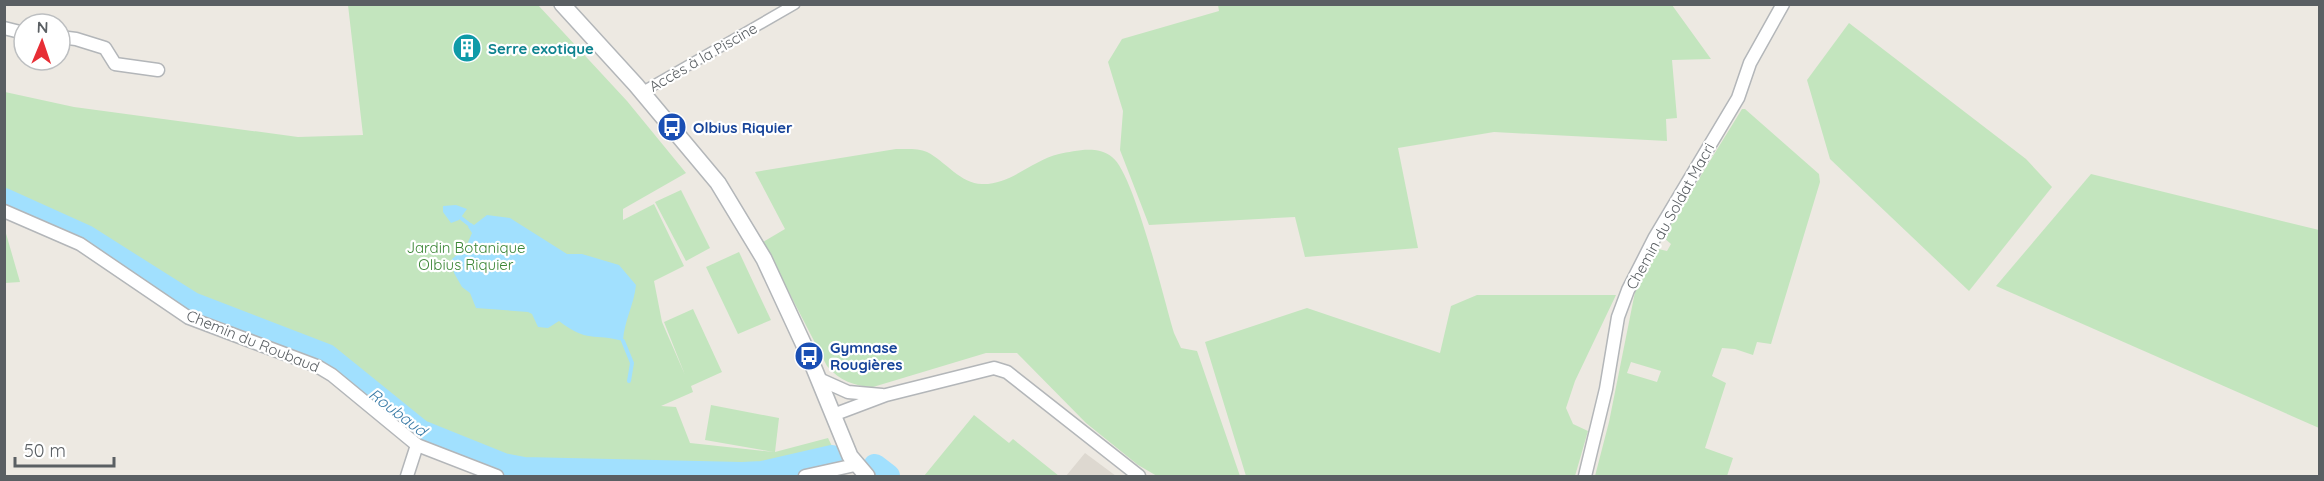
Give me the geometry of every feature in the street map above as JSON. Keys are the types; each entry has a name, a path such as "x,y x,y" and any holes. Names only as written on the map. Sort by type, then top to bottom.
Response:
{"street":[{"path":"562,4 701,161 741,219 764,259 819,379 855,465 867,477"},
{"name":"Accès à la Piscine","path":"642,92 795,4"},
{"name":"Chemin du Soldat Macri","path":"1585,477 1606,389 1618,317 1628,290 1655,237 1738,98 1750,63 1783,4"},
{"path":"72,38 105,48 115,64 158,70"},
{"name":"Chemin du Roubaud","path":"4,212 80,244 189,318 317,366 332,375 417,445 496,477"},
{"path":"831,410 985,369 1007,372 1139,477"},
{"path":"819,379 848,392 886,395"},
{"path":"831,410 848,392"},
{"path":"407,477 417,445"},
{"path":"805,477 855,465"}],"shaded area":[{"path":"1085,453 1116,476 1066,476"}],"green space":[{"name":"Jardin Botanique Olbius Riquier","path":"348,5 538,5 627,101 686,173 623,209 623,220 654,204 684,266 654,281 662,322 685,375 664,322 693,309 722,372 691,386 693,392 661,406 676,407 690,443 774,452 705,440 711,405 779,418 775,452 828,438 833,448 749,465 517,459 427,426 403,410 338,355 313,340 196,298 89,227 5,190 5,92 74,107 298,137 363,135"},
{"path":"1218,5 1672,5 1711,59 1672,60 1677,118 1666,119 1667,141 1494,132 1398,148 1418,248 1305,257 1295,217 1149,225 1120,150 1123,111 1108,62 1122,39 1219,11"},
{"path":"1849,23 2026,159 2052,187 1969,291 1830,159 1807,80"},
{"path":"1742,109 1745,109 1819,174 1820,182 1771,344 1757,342 1753,355 1735,349 1722,348 1712,376 1726,383 1705,448 1733,458 1727,476 1595,476 1609,422 1636,287 1654,248 1667,251 1671,244 1663,237","holes":["1631,362 1661,371 1657,382 1627,373"]},
{"path":"896,149 916,149 927,152 960,176 982,184 1002,181 1040,161 1059,154 1093,150 1112,157 1121,168 1139,211 1174,333 1181,348 1197,351 1240,476 1157,476 1138,465 1086,423 1017,353 986,353 873,387 848,382 832,371 827,366 763,242 785,229 755,172"},
{"path":"2091,174 2319,230 2319,428 1996,286"},
{"path":"681,190 710,248 686,261 655,202"},
{"path":"5,230 20,282 5,283"},
{"path":"739,252 771,320 738,334 706,267"},
{"path":"1477,295 1616,295 1575,381 1566,408 1573,424 1588,431 1575,476 1246,476 1205,342 1307,308 1440,353 1451,306"},
{"path":"974,415 1009,443 1013,439 1059,476 924,476"}],"water":[{"path":"456,205 467,209 459,220 451,223 443,212 443,206"},
{"path":"487,215 510,218 567,254 582,254 619,265 636,285 623,341 584,335 559,321 548,328 538,327 532,314 528,312 476,308 470,293 462,287 454,273 452,259 466,247 472,233 468,227 471,223 474,225"}],"waterway":[{"name":"Roubaud","path":"4,200 86,237 192,304 327,356 421,432 503,465 524,469 742,474 762,473 832,457"},
{"path":"461,218 470,225"},
{"path":"623,341 632,363 629,381"},
{"path":"875,466 888,476"}],"place":[{"name":"Serre exotique","path":"467,48"},
{"name":"Olbius Riquier","path":"672,127"},
{"name":"Gymnase Rougières","path":"809,356"}]}
